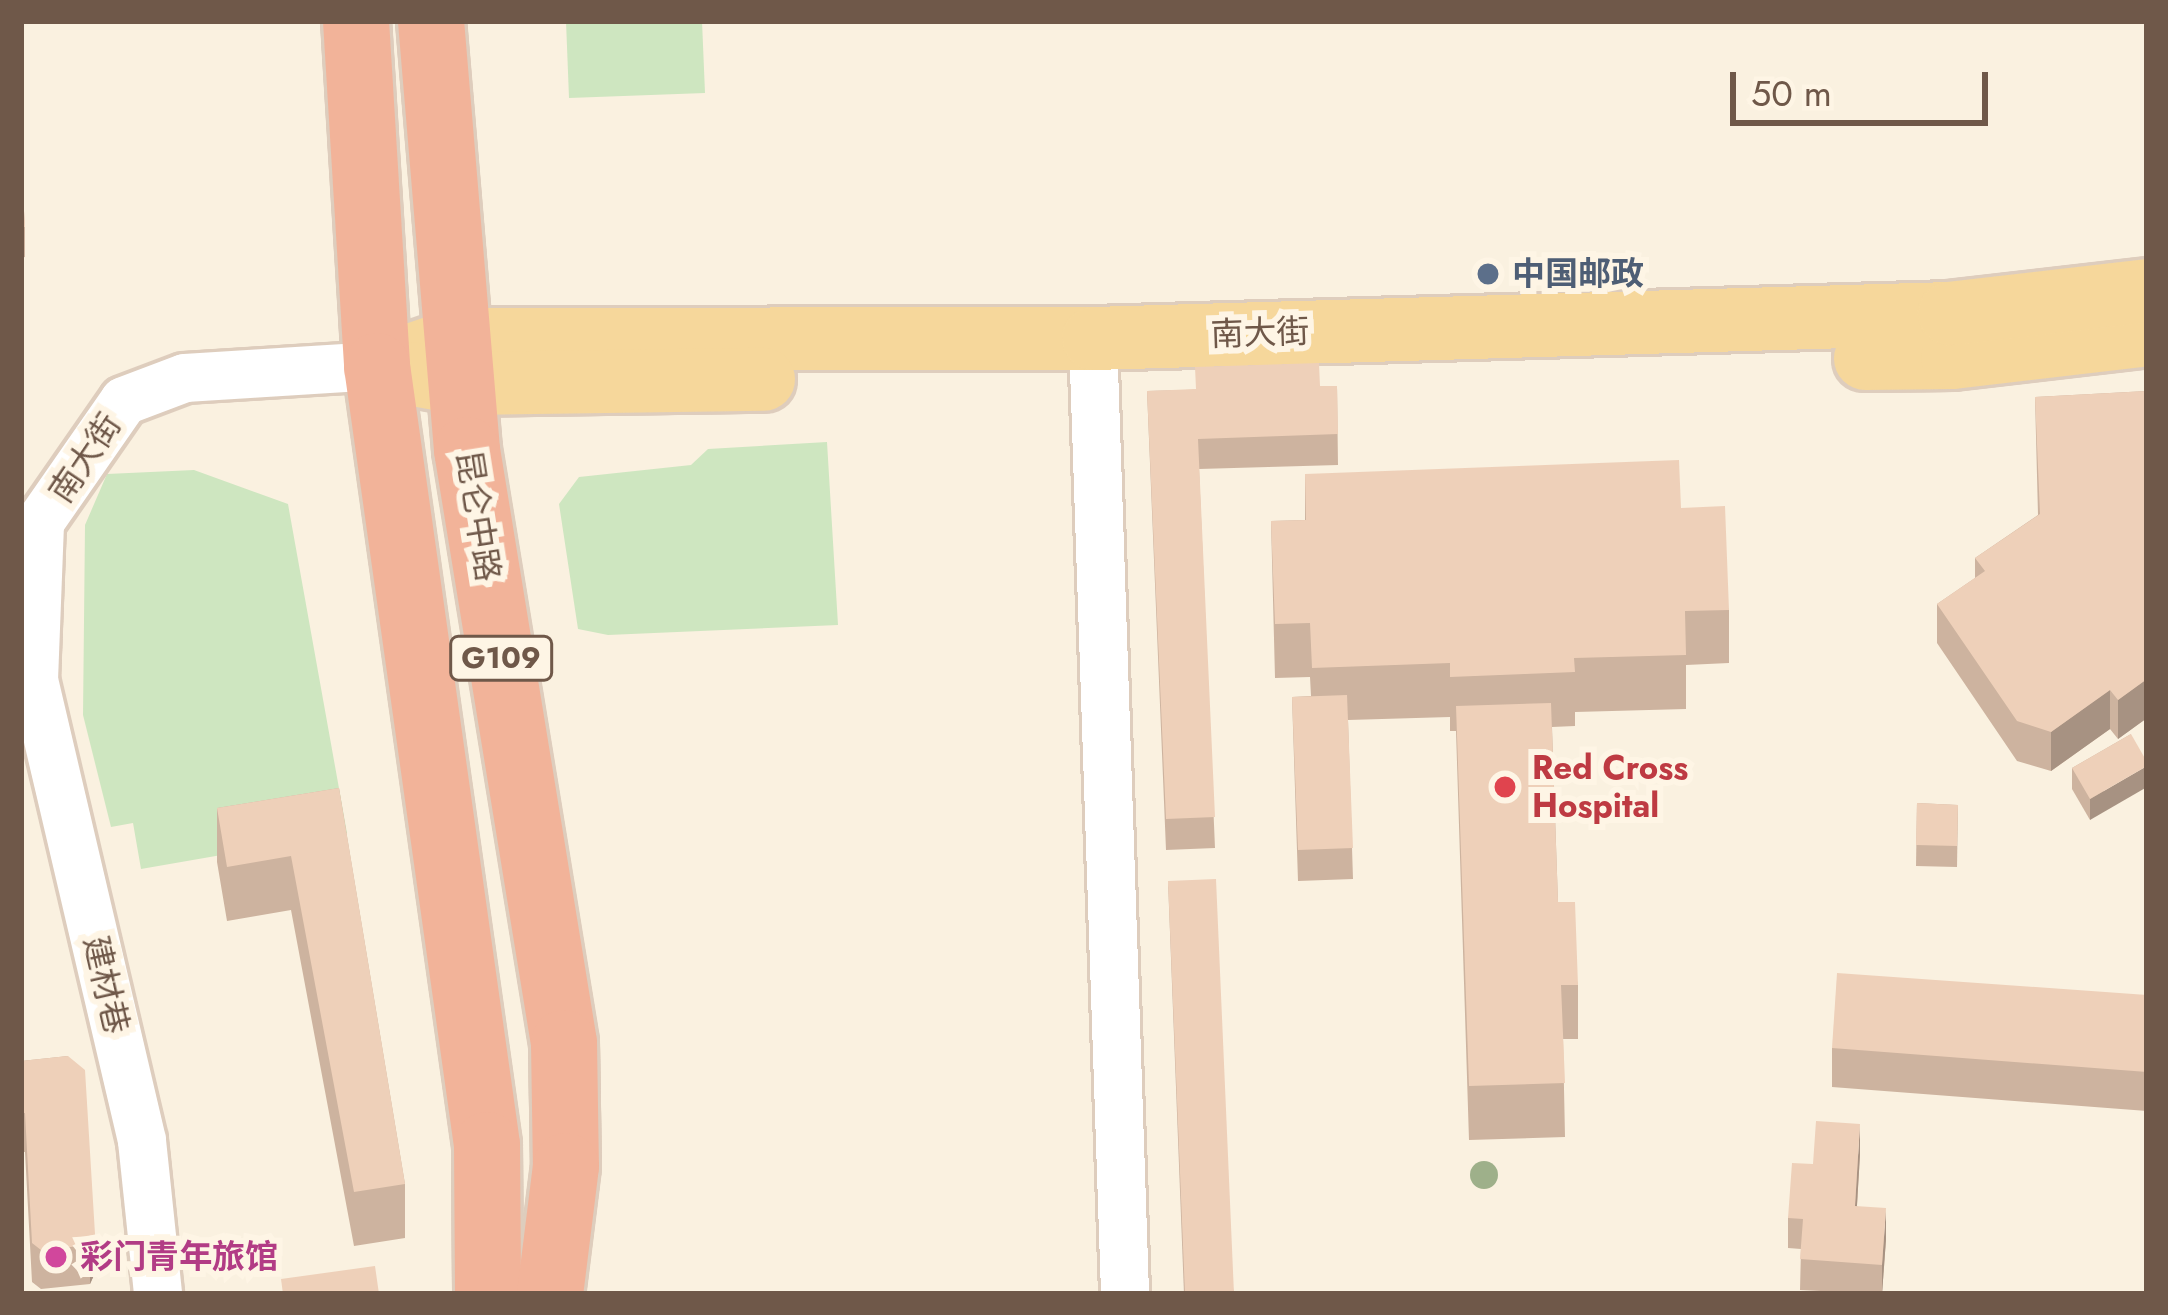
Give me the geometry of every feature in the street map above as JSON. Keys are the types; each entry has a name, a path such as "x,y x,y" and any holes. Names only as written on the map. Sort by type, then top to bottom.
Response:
{"highway":[{"name":"G109","path":"356,21 377,366 487,1144 488,1294"},
{"name":"昆仑中路","path":"431,21 460,361 564,1042 566,1166 550,1294"}],"main road":[{"name":"南大街","path":"1094,354 1949,313 2147,290"},
{"name":"南大街","path":"377,366 460,361 1094,354 1952,357 2147,334"}],"street":[{"path":"1094,354 1125,1294"},
{"name":"南大街","path":"28,687 40,522 124,401 185,378 377,366"},
{"name":"建材巷","path":"28,687 142,1141 158,1294"}],"green space":[{"path":"566,21 702,21 705,93 569,98"},
{"path":"827,442 838,625 608,635 578,629 559,504 579,477 691,465 708,449"},
{"path":"194,470 288,504 347,833 141,869 133,823 111,827 83,715 85,525 107,474"}],"building":[{"path":"21,162 25,227 21,227"},
{"path":"1319,363 1320,386 1337,386 1338,434 1198,439 1215,817 1166,819 1147,391 1196,389 1195,367"},
{"path":"2147,391 2147,679 2118,700 2110,690 2051,732 2017,721 1937,604 1985,571 1975,558 2040,514 2035,397"},
{"path":"1679,460 1681,508 1725,506 1729,610 1685,611 1686,655 1574,658 1575,672 1450,677 1450,663 1312,668 1310,623 1275,624 1271,521 1306,520 1305,474"},
{"path":"1347,695 1353,848 1298,850 1292,697"},
{"path":"1551,703 1558,902 1575,902 1578,985 1561,985 1565,1083 1469,1086 1456,706"},
{"path":"2131,734 2147,766 2090,799 2072,768"},
{"path":"339,788 405,1184 354,1192 291,856 227,867 217,808"},
{"path":"1917,803 1958,805 1957,846 1916,845"},
{"path":"1216,879 1234,1294 1185,1294 1168,881"},
{"path":"1837,973 2147,995 2147,1072 1832,1048"},
{"path":"68,1056 85,1070 95,1234 90,1245 41,1250 32,1243 21,1061"},
{"path":"1816,1121 1860,1124 1855,1206 1886,1208 1882,1265 1800,1259 1803,1219 1788,1218 1792,1163 1813,1164"},
{"path":"375,1266 379,1294 283,1294 281,1279"}],"place":[{"name":"中国邮政","path":"1488,274"},
{"name":"Red Cross Hospital","path":"1505,787"},
{"name":"彩门青年旅馆","path":"56,1257"}]}
